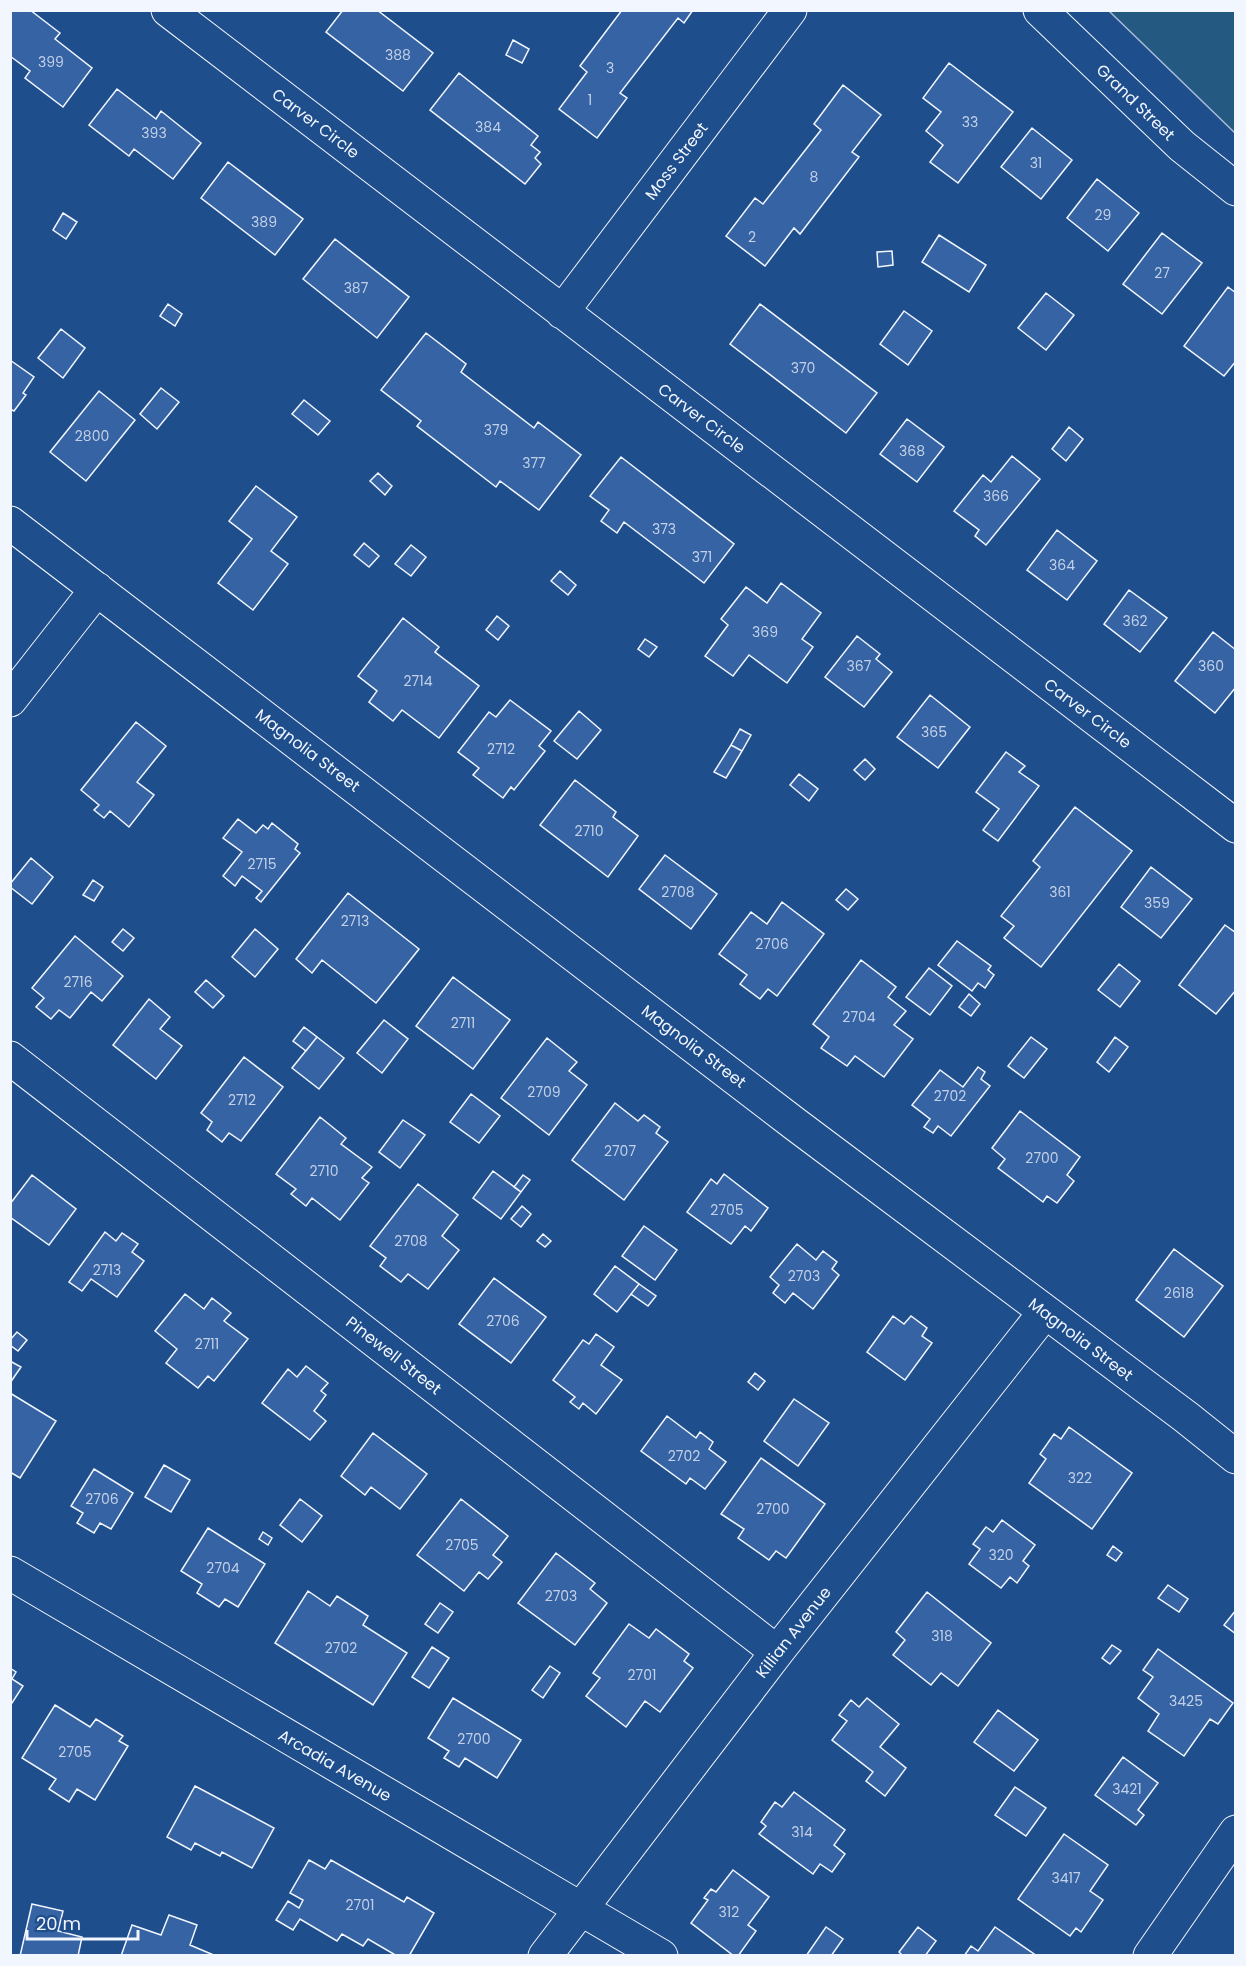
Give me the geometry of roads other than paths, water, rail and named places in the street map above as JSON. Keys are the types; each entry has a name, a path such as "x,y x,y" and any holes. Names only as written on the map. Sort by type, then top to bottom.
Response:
{"street":[{"name":"Carver Circle","path":"168,10 1236,826"},
{"name":"Moss Street","path":"562,312 790,10"},
{"name":"Grand Street","path":"1040,10 1182,146 1236,189"},
{"name":"Magnolia Street","path":"10,523 795,1124 1236,1457"},
{"path":"10,700 97,589"},
{"name":"Pinewell Street","path":"10,1058 777,1652"},
{"name":"Killian Avenue","path":"545,1956 777,1652 1045,1311"},
{"name":"Arcadia Avenue","path":"10,1574 661,1956"},
{"path":"1150,1956 1236,1832"}]}
